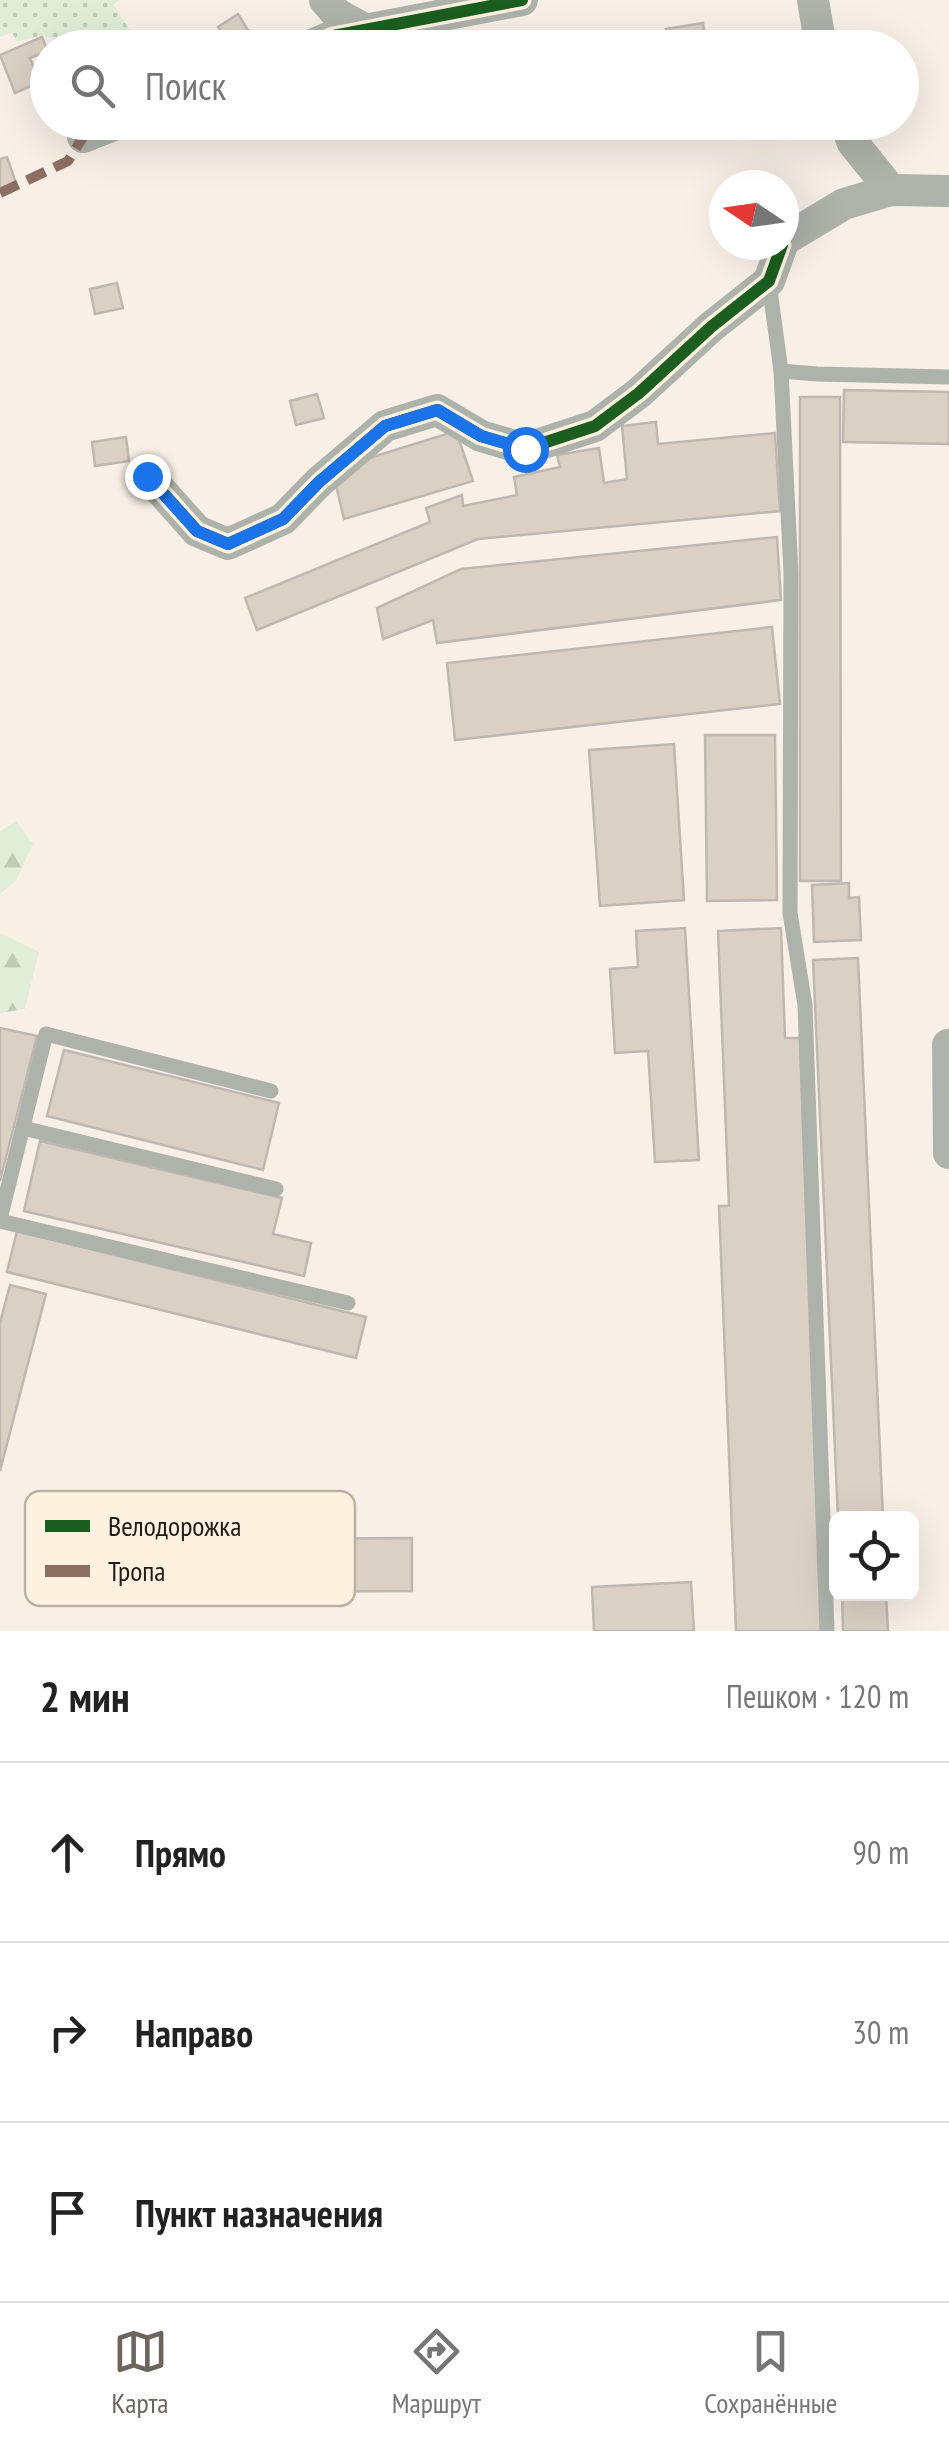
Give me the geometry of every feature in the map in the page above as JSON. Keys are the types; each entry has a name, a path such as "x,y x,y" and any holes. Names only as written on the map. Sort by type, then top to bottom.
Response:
{"street":[{"path":"325,0 337,14 366,30 522,0"},
{"path":"813,0 818,30"},
{"path":"852,140 890,190"},
{"path":"799,232 844,204 890,190 949,191"},
{"path":"147,476 197,531 228,544 283,519 319,482 385,426 438,410 481,436 525,449 595,426 769,281 777,260"},
{"path":"948,1045 949,1153"}],"lane":[{"path":"769,281 781,371 791,573 790,913 805,1005 826,1631"},
{"path":"781,371 949,377"},
{"path":"271,1091 46,1034 0,1220 348,1304"},
{"path":"22,1128 276,1189"}],"green space":[{"path":"0,0 119,0 114,5 129,30 30,30 30,38 17,42 12,33 0,37"},
{"path":"16,821 33,844 16,881 0,894 0,831"},
{"path":"0,933 39,952 25,1009 0,1013"}],"building":[{"path":"238,14 248,30 220,30 218,27"},
{"path":"703,23 704,30 666,30"},
{"path":"30,42 30,86 15,93 0,55"},
{"path":"7,157 16,183 0,188 0,159"},
{"path":"117,283 123,308 95,314 90,289"},
{"path":"844,390 949,392 949,444 843,442"},
{"path":"317,394 324,418 296,425 290,401"},
{"path":"800,397 840,397 841,881 800,881"},
{"path":"656,422 658,444 775,433 780,511 478,539 257,630 245,598 430,522 426,508 462,495 463,506 517,495 514,477 560,467 557,455 599,448 604,483 627,479 622,426"},
{"path":"456,431 473,481 344,519 335,481 363,460"},
{"path":"126,437 129,461 95,466 92,442"},
{"path":"777,537 781,600 437,643 433,620 383,639 377,608 461,569"},
{"path":"772,627 780,704 455,740 447,663"},
{"path":"705,735 775,735 777,900 707,901"},
{"path":"674,744 684,900 600,906 589,750"},
{"path":"849,883 849,898 859,897 861,940 814,942 812,885"},
{"path":"685,928 699,1160 655,1162 648,1051 615,1053 610,969 638,967 636,931"},
{"path":"781,928 785,1038 800,1038 823,1631 736,1631 719,1206 729,1206 718,931"},
{"path":"858,958 883,1511 838,1511 813,960"},
{"path":"0,1028 37,1036 0,1181"},
{"path":"64,1050 279,1103 263,1170 47,1116"},
{"path":"40,1141 282,1198 273,1234 311,1243 304,1276 24,1211"},
{"path":"17,1231 366,1317 356,1358 7,1272"},
{"path":"10,1285 46,1294 0,1471 0,1323"},
{"path":"355,1538 412,1538 412,1591 355,1591"},
{"path":"691,1582 694,1631 594,1631 592,1587"},
{"path":"842,1601 886,1601 888,1631 843,1631"}],"marked path":[{"path":"0,193 68,161 81,140"}],"cycle path":[{"path":"364,30 522,0"},
{"path":"147,475 197,531 228,544 283,519 319,482 385,426 437,410 481,436 525,449 595,426 769,281 777,260"}],"route":[{"path":"147,476 197,531 228,544 283,519 319,482 385,426 438,410 481,436 525,449"}]}
